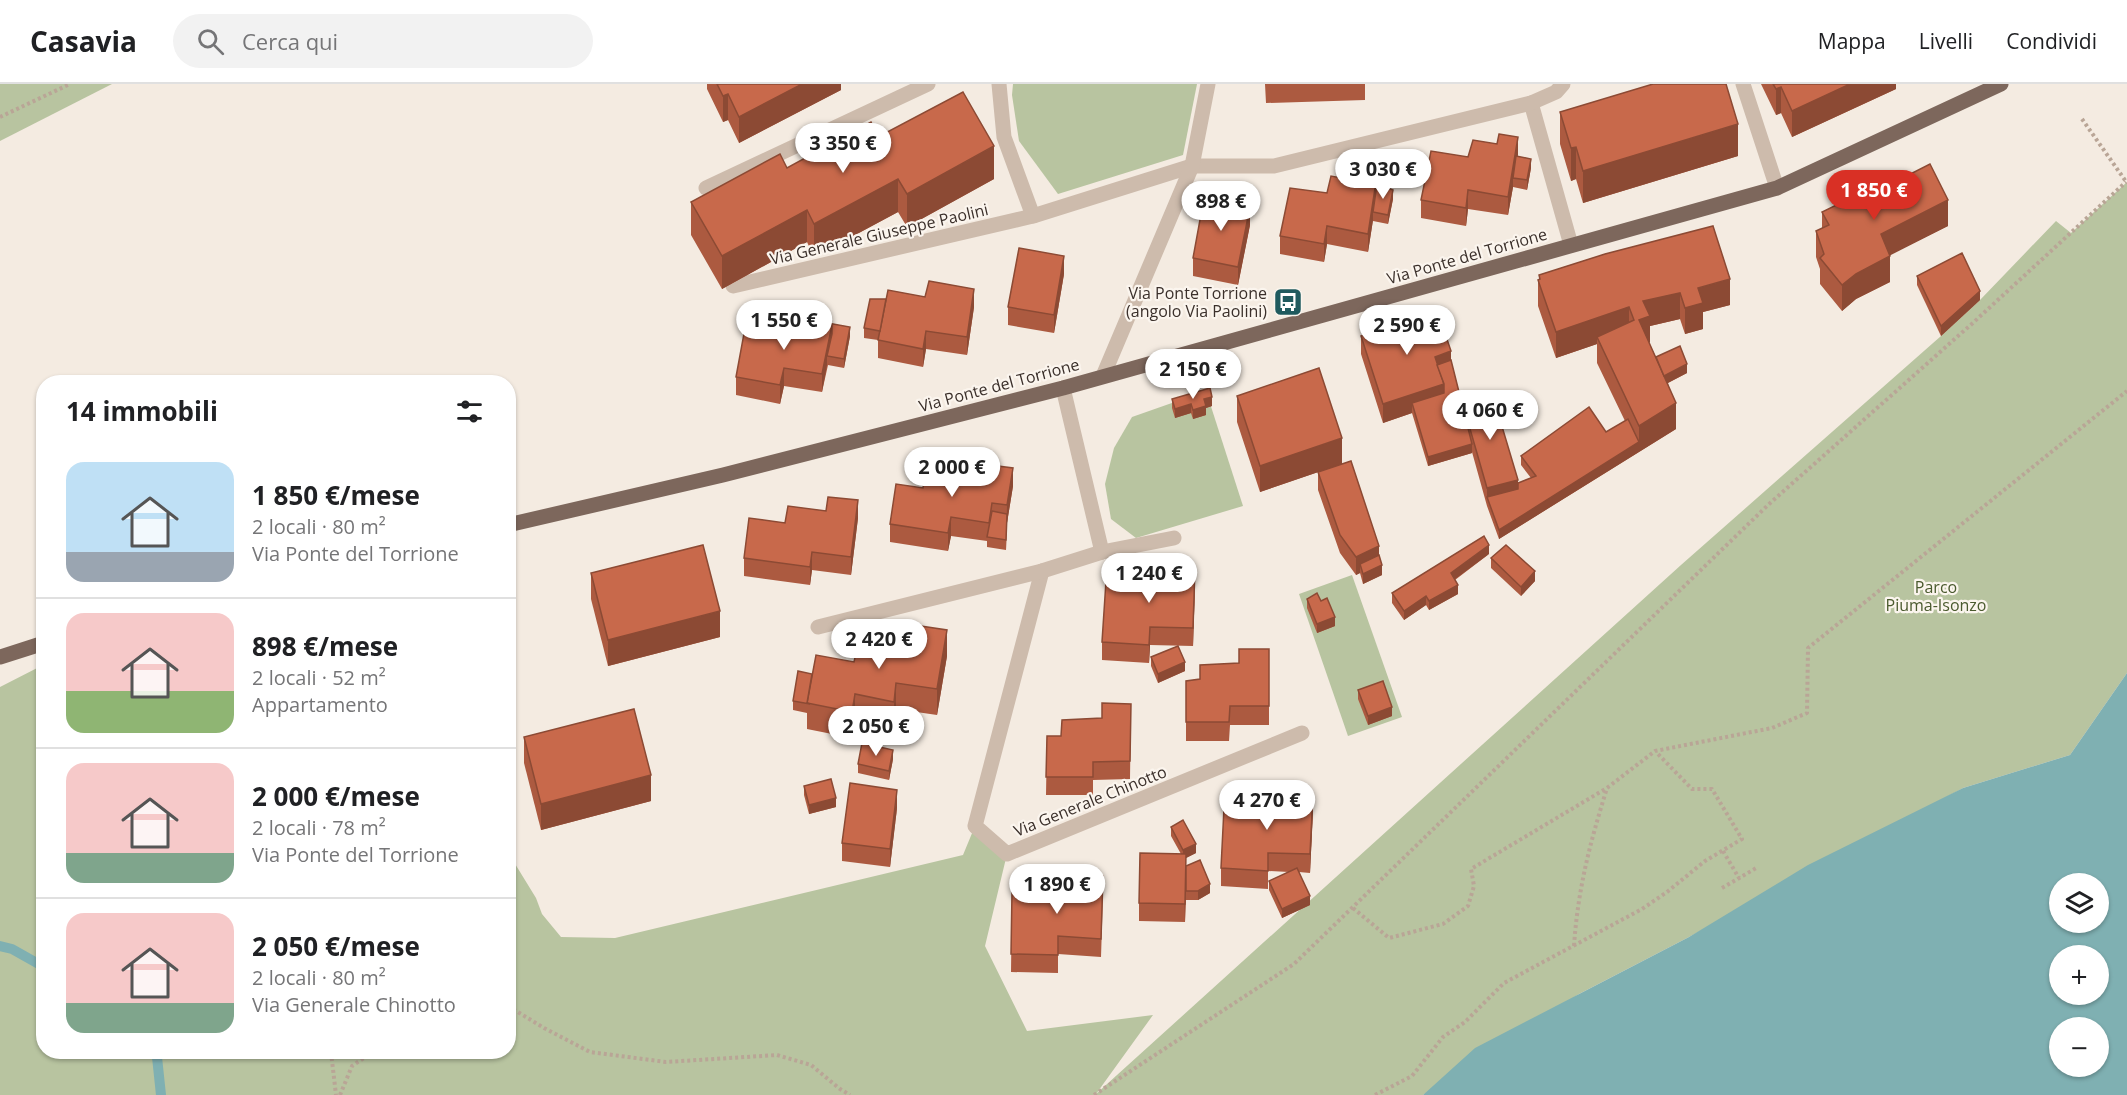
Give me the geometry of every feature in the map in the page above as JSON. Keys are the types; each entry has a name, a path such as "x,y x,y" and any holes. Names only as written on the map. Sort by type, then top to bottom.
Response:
{"main road":[{"name":"Via Ponte del Torrione","path":"516,523 723,476 1063,388 1777,188 2001,84"},
{"path":"0,657 36,646"}],"street":[{"path":"706,188 928,84"},
{"path":"999,84 1004,137 1033,216"},
{"path":"1103,376 1192,166 1208,84"},
{"name":"Via Generale Giuseppe Paolini","path":"733,286 1033,216 1192,166 1274,166 1531,103 1556,92 1563,84"},
{"path":"1743,84 1777,188"},
{"path":"1531,103 1571,245"},
{"path":"1063,388 1102,552"},
{"path":"818,627 1042,571 1102,552 1174,538"},
{"name":"Via Generale Chinotto","path":"1042,571 975,826 1007,854 1302,734"}],"path":[{"path":"0,117 70,84"},
{"path":"1094,1095 1294,963 1768,505 2127,183 2082,119"},
{"path":"1353,908 1389,938 1443,924 1468,906 1474,886 1471,869 1607,788 1655,751 1772,728 1807,713 1808,648 2127,391"},
{"path":"1375,1095 1412,1076 1443,1037 1465,1022 1504,982 1642,909 1705,861 1742,839 1712,789 1692,789 1655,751"},
{"path":"1574,946 1581,884 1590,842 1607,788"},
{"path":"1723,851 1739,878"},
{"path":"1722,888 1758,867"},
{"path":"516,1012 590,1052 666,1062 777,1055 811,1065 850,1095"},
{"path":"332,1059 338,1095"},
{"path":"338,1095 352,1066 363,1059"}],"green space":[{"path":"0,84 112,84 0,141"},
{"path":"1013,84 1197,84 1183,155 1058,194 1019,141 1012,95"},
{"name":"Parco Piuma-Isonzo","path":"2127,182 2127,673 2070,755 1963,788 1579,994 1423,1095 0,1095 0,687 36,669 36,1059 516,1059 516,865 536,898 542,914 561,937 615,938 963,855 975,826 1007,854 985,946 1027,1031 1153,1015 1096,1094 1681,565 1941,336 1980,300 2056,221 2071,233"},
{"path":"1206,391 1243,506 1136,538 1111,519 1105,484 1114,448 1132,417"},
{"path":"1352,575 1402,717 1348,736 1299,594"}],"water":[{"path":"2127,673 2127,1095 1423,1095 1475,1048 1689,937 1808,865 1963,788 2070,755"}],"building":[{"path":"717,84 802,84 739,117 728,94 723,96"},
{"path":"1653,84 1726,84 1738,124 1583,171 1576,147 1571,148 1560,112"},
{"path":"1773,84 1850,84 1792,111 1781,87 1776,89"},
{"path":"963,92 994,146 907,194 898,179 814,224 807,210 722,256 691,202 780,154 787,168 871,122 878,137"},
{"path":"1499,134 1518,137 1508,197 1468,190 1466,208 1421,200 1431,151 1468,157 1473,140 1497,144"},
{"path":"1516,156 1531,159 1527,180 1513,178"},
{"path":"1930,164 1948,200 1881,234 1890,256 1856,274 1842,285 1820,258 1824,254 1816,231 1829,225 1822,212 1861,193 1859,192 1875,183 1879,190"},
{"path":"1355,171 1377,175 1368,234 1327,226 1324,244 1280,236 1290,188 1327,193 1331,176 1352,180"},
{"path":"1377,184 1393,190 1388,215 1373,212"},
{"path":"1204,198 1250,207 1238,267 1193,258"},
{"path":"1713,226 1730,279 1698,288 1703,303 1685,308 1680,293 1643,301 1650,316 1639,320 1676,403 1639,426 1597,337 1634,320 1629,307 1556,332 1538,280 1539,275 1605,254"},
{"path":"1019,248 1064,256 1054,315 1008,307"},
{"path":"1962,253 1980,291 1941,326 1917,276"},
{"path":"929,281 974,289 967,337 926,331 923,349 878,340 888,290 925,297"},
{"path":"870,299 886,299 880,331 864,328"},
{"path":"1437,310 1451,351 1435,357 1444,384 1383,404 1361,336"},
{"path":"787,318 832,325 822,374 784,368 780,385 736,377 745,328 783,335"},
{"path":"822,322 850,327 844,359 827,356 832,325 822,324"},
{"path":"1680,346 1687,364 1664,376 1656,357"},
{"path":"1451,360 1472,444 1428,457 1412,403 1444,393 1444,384 1437,365"},
{"path":"1319,368 1342,438 1260,466 1237,396"},
{"path":"1210,388 1212,397 1204,399 1206,406 1193,410 1191,404 1175,409 1172,399"},
{"path":"1492,393 1518,480 1487,488 1462,401"},
{"path":"1589,407 1606,432 1628,419 1639,442 1499,530 1487,497 1518,489 1518,483 1536,476 1521,456"},
{"path":"1351,461 1379,546 1356,557 1340,535 1318,472"},
{"path":"966,462 1013,468 1007,505 992,503 989,523 951,517 948,533 890,524 896,484 923,488 926,471 964,477"},
{"path":"828,497 858,500 851,557 812,552 810,567 744,558 749,518 785,523 788,506 826,511"},
{"path":"992,511 1007,514 1006,540 987,537"},
{"path":"1484,536 1489,545 1451,573 1458,585 1429,601 1426,596 1404,611 1392,593"},
{"path":"703,545 720,611 608,640 591,573"},
{"path":"1506,545 1535,571 1521,587 1491,558"},
{"path":"1379,555 1382,565 1363,574 1360,564"},
{"path":"1147,564 1195,567 1193,628 1150,627 1149,645 1102,642 1106,581 1146,582"},
{"path":"1317,593 1321,601 1327,598 1335,617 1317,624 1307,599"},
{"path":"914,625 947,630 937,689 896,683 894,702 855,694 852,712 807,703 816,655 854,662 858,644 896,650 900,633 910,634"},
{"path":"1178,646 1185,662 1158,674 1151,657"},
{"path":"1239,649 1269,649 1269,706 1230,706 1229,722 1186,722 1186,681 1200,679 1200,665 1239,663"},
{"path":"798,671 812,674 807,703 810,704 793,701"},
{"path":"1383,681 1392,707 1368,716 1358,690"},
{"path":"1102,703 1131,704 1130,761 1093,762 1093,777 1046,777 1047,736 1061,736 1062,720 1102,718"},
{"path":"634,709 651,775 541,804 524,737"},
{"path":"862,743 893,750 889,771 858,764"},
{"path":"831,779 836,798 809,805 804,786"},
{"path":"850,783 897,790 890,849 842,843"},
{"path":"1265,791 1313,793 1310,854 1268,853 1268,871 1221,868 1224,808 1265,809"},
{"path":"1183,820 1196,844 1183,850 1171,827"},
{"path":"1140,853 1186,854 1185,904 1139,903"},
{"path":"1200,860 1210,884 1198,891 1186,891 1186,866"},
{"path":"1297,868 1310,896 1282,909 1269,881"},
{"path":"1054,875 1103,876 1101,939 1058,936 1058,955 1011,954 1012,892 1054,894"}],"waterway":[{"path":"0,946 12,949 36,962"},
{"path":"157,1059 161,1095"}],"place":[{"name":"Via Ponte Torrione (angolo Via Paolini)","path":"1288,302"}]}
